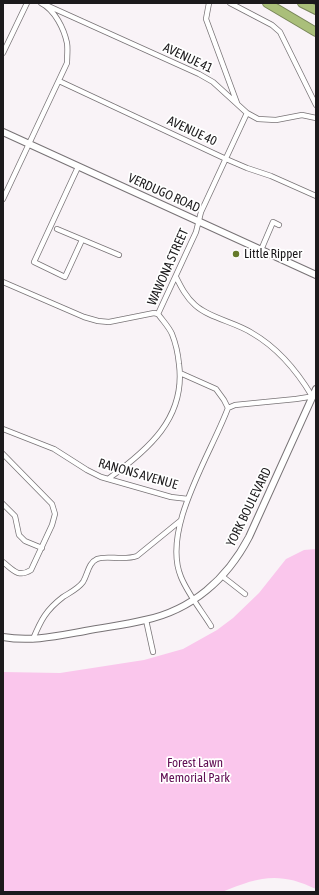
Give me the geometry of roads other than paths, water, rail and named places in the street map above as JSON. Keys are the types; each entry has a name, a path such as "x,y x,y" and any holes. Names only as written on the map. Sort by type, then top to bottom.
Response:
{"highway":[{"path":"266,3 316,32"},
{"path":"302,3 316,10"}],"street":[{"path":"3,53 26,3"},
{"path":"209,3 206,19 237,105"},
{"path":"230,3 280,32 316,105"},
{"path":"3,199 60,81 67,63 67,44 60,22 44,4"},
{"name":"AVENUE 41","path":"44,4 214,82 237,105 258,119 276,120 302,116 316,118"},
{"name":"AVENUE 40","path":"60,81 226,159 271,176 316,196"},
{"name":"WAWONA STREET","path":"108,479 126,466 146,448 166,425 175,407 180,385 180,373 175,342 171,333 158,314 196,232 201,212 247,113"},
{"name":"VERDUGO ROAD","path":"3,132 316,275"},
{"path":"78,167 34,262 65,277 82,240"},
{"path":"261,250 273,222 279,225"},
{"path":"57,229 119,255"},
{"path":"176,277 186,295 203,311 253,333 283,356 314,396 235,405 228,408 188,499"},
{"path":"3,282 84,317 98,321 109,322 154,313 158,314"},
{"path":"180,373 216,389 228,408"},
{"name":"YORK BOULEVARD","path":"5,638 23,640 33,639 146,620 174,610 194,600 206,591 222,576 242,551 316,389"},
{"name":"RANONS AVENUE","path":"3,429 54,449 87,470 108,479 171,496 188,499 180,521 176,561 180,577 212,626"},
{"path":"3,454 52,504 55,514 52,525 32,570 26,573 18,573 13,571 3,562"},
{"path":"3,504 15,516 19,535 25,541 42,548"},
{"path":"33,639 46,612 56,602 78,587 93,562 98,558 130,559 137,556 180,521"},
{"path":"222,576 245,594"},
{"path":"146,620 153,652"}],"place":[{"name":"Little Ripper","path":"236,254"}],"park label":[{"name":"Forest Lawn Memorial Park","path":"195,770"}]}
